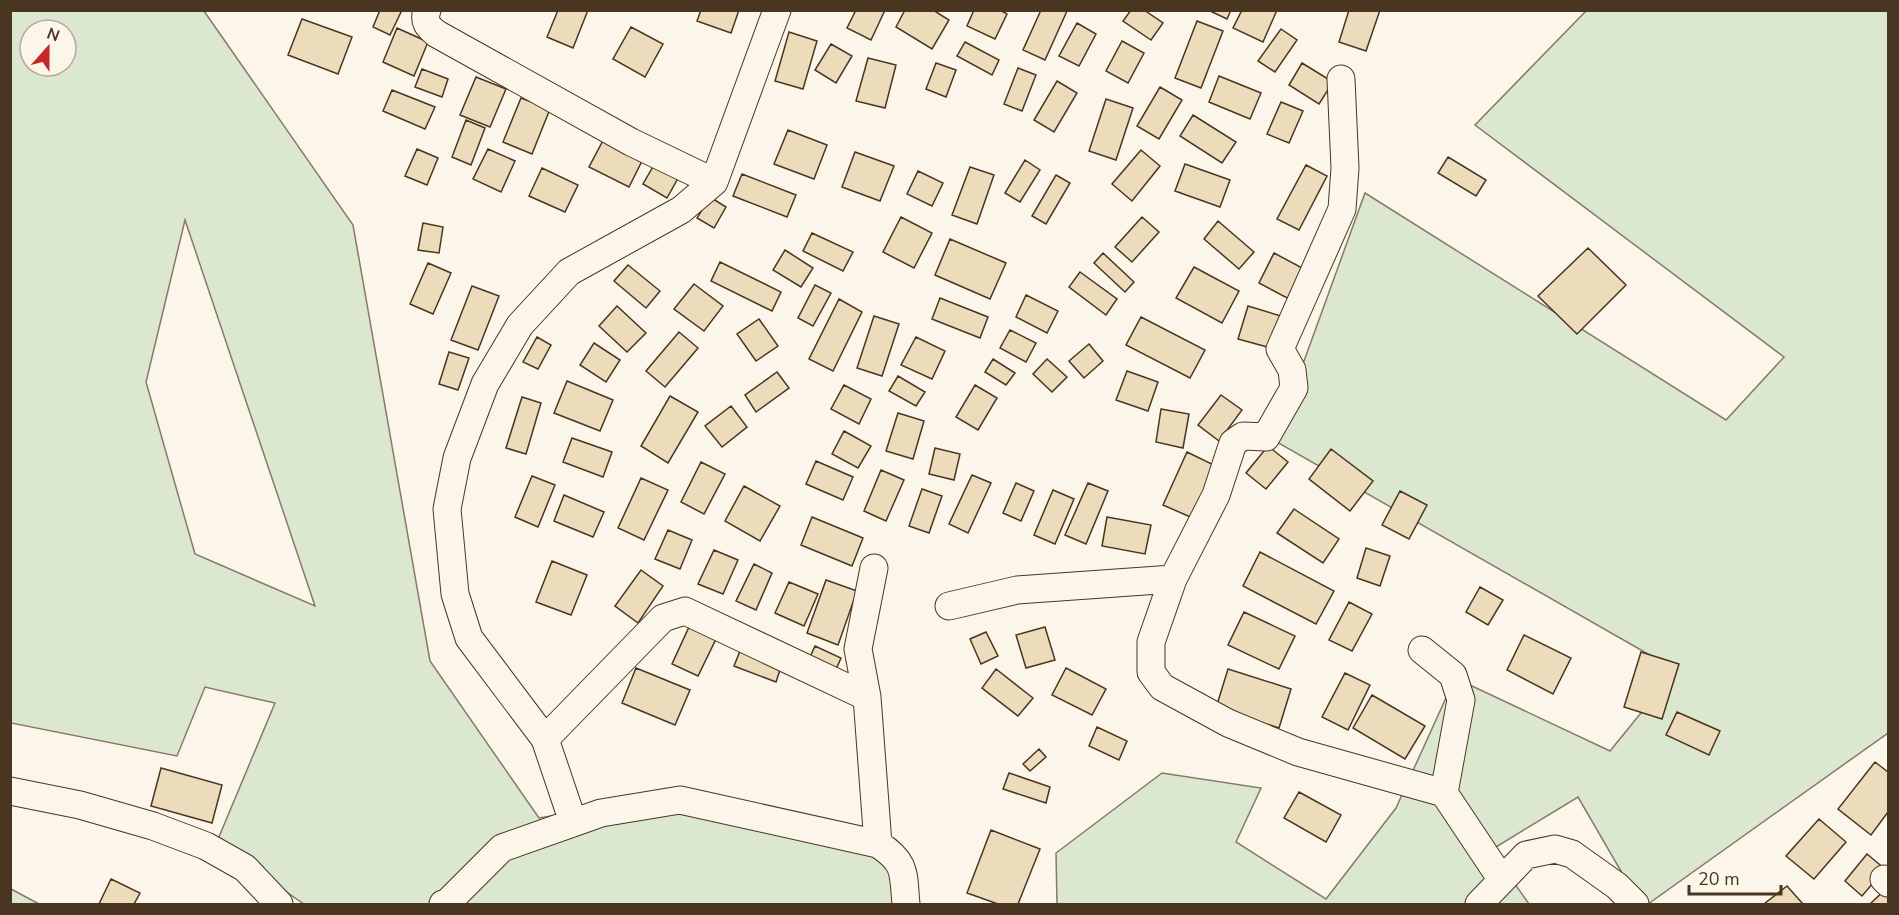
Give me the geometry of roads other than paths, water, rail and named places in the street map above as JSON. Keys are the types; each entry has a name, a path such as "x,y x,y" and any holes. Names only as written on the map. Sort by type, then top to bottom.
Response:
{"street":[{"path":"427,10 425,18 428,27 437,34 621,136 714,182"},
{"path":"573,822 544,739 469,638 455,594 447,509 457,458 485,384 520,325 560,281 569,272 681,210 714,182 777,10"},
{"path":"1341,79 1345,168 1342,209 1280,349 1292,370 1294,388 1266,437 1243,436 1233,443 1216,495 1173,579 1151,642 1151,672 1162,687 1228,723 1298,752 1444,793 1502,880"},
{"path":"874,568 858,649 867,697 878,844"},
{"path":"949,606 1017,590 1173,579"},
{"path":"544,739 663,618 685,611 867,697"},
{"path":"1422,650 1453,675 1461,699 1444,793"},
{"path":"10,791 101,811 153,826 206,846 245,868 279,904"},
{"path":"443,904 502,848 601,813 680,800 878,844 894,854 903,869 906,904"},
{"path":"1479,904 1526,855 1555,849 1572,854 1617,886 1635,904"}]}
